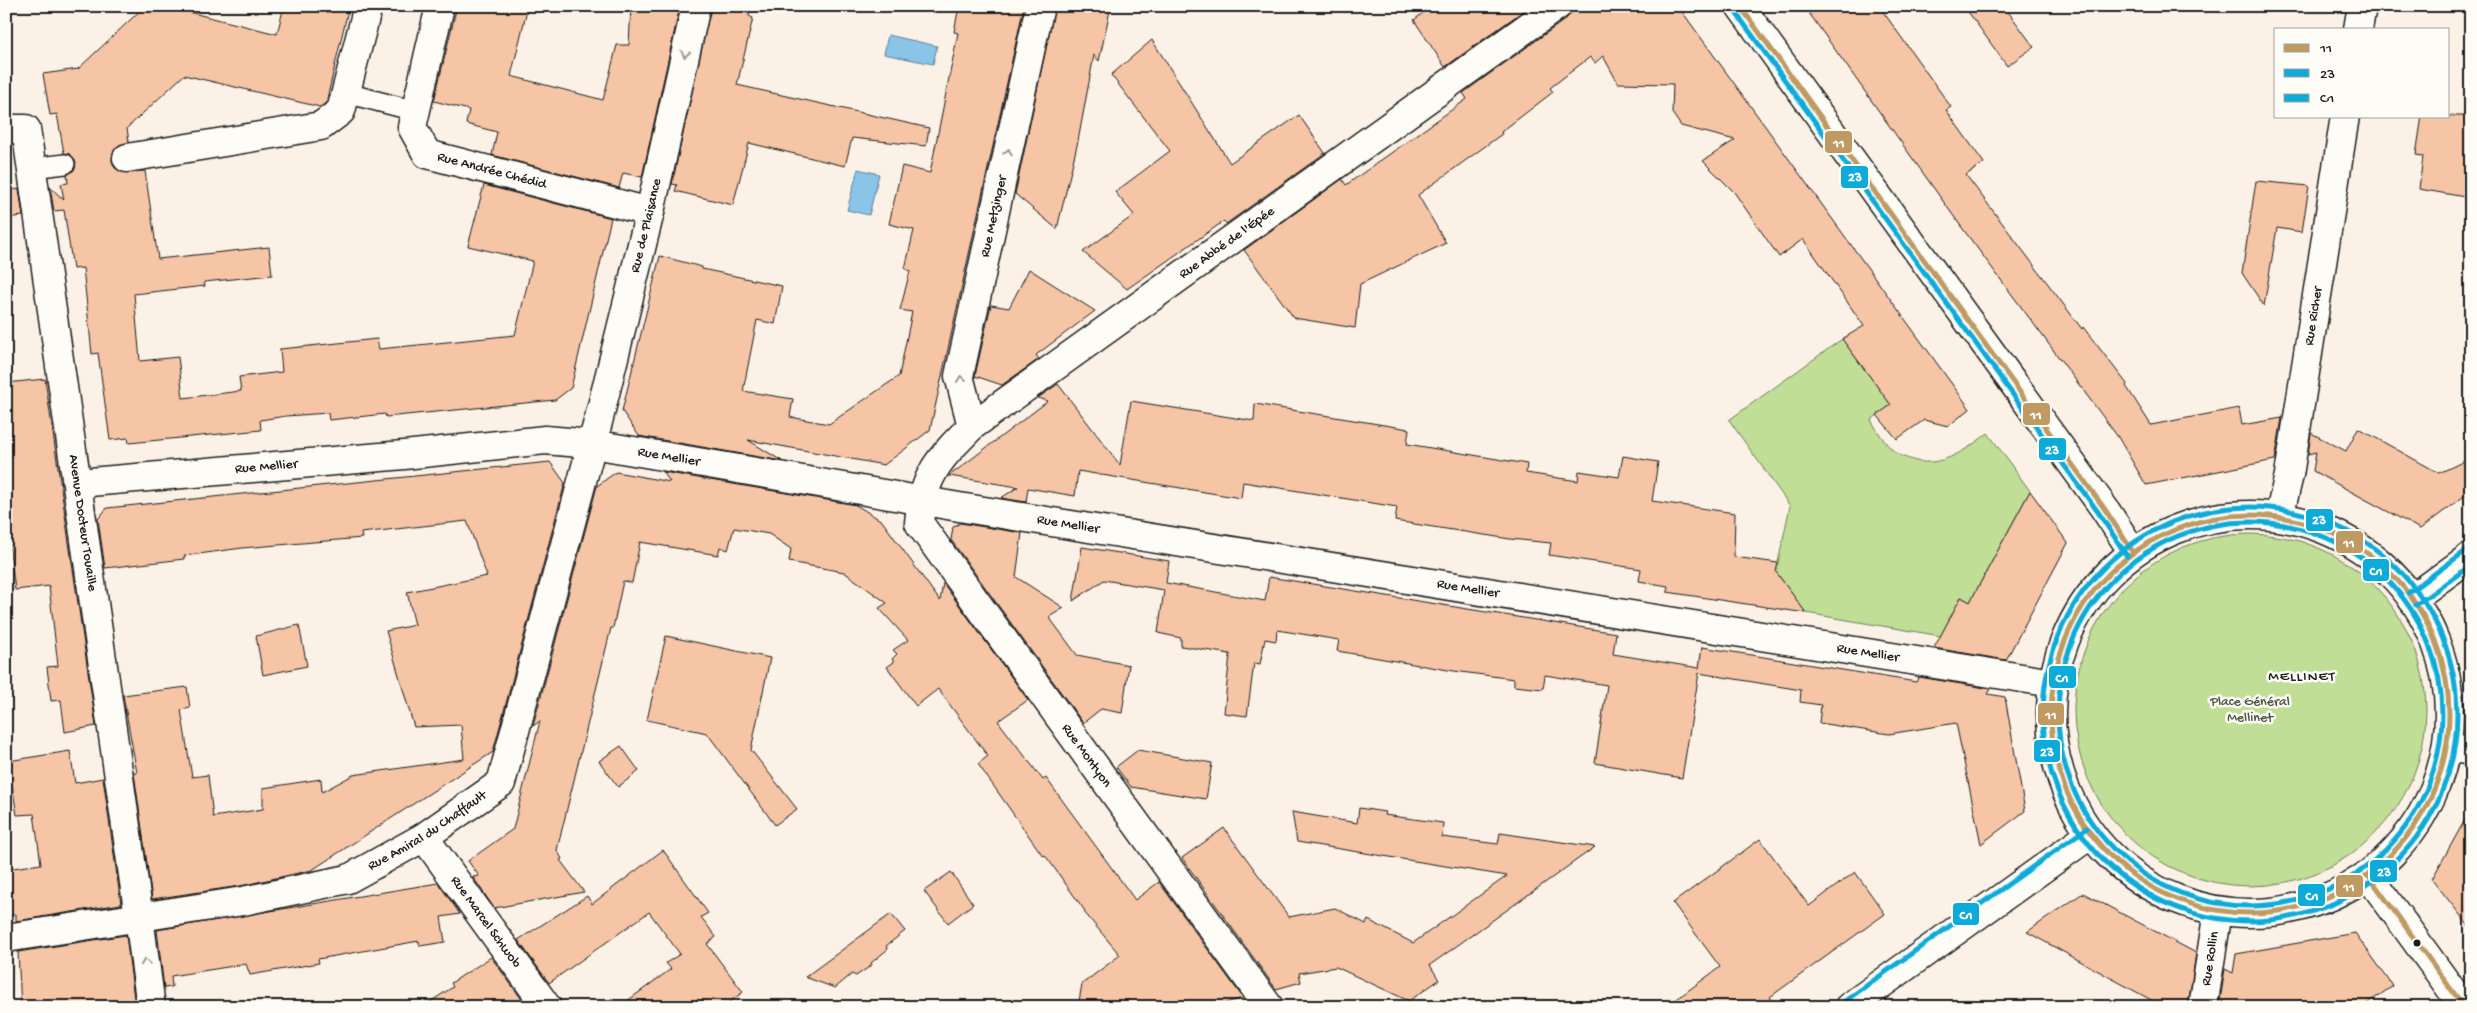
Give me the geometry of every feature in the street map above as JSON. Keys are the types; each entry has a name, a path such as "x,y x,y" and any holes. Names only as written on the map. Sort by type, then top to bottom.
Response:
{"street":[{"path":"127,158 321,126 341,111 368,6"},
{"name":"Rue Andrée Chédid","path":"440,6 412,127 427,154 650,212"},
{"name":"Rue de Plaisance","path":"593,444 650,212 696,6"},
{"name":"Rue Metzinger","path":"972,426 959,376 1040,6"},
{"name":"Rue Abbé de l'Épée","path":"921,500 933,468 972,426 1557,6"},
{"path":"1740,6 2104,508 2133,552"},
{"path":"2358,28 2362,6"},
{"name":"Rue Richer","path":"2279,517 2289,475 2345,118"},
{"name":"Avenue Docteur Touaille","path":"16,129 32,168 151,1007"},
{"name":"Rue Mellier","path":"78,483 404,455 545,440 593,444 921,500 2053,683"},
{"name":"Rue Amiral du Chaffault","path":"6,938 243,900 348,879 424,837 501,783 593,444"},
{"name":"Rue Montyon","path":"921,500 919,523 1269,1007"},
{"path":"2221,516 2279,517 2309,524 2338,536 2364,551 2388,570 2412,599 2429,628 2440,654 2447,682 2449,710 2459,749 2414,827 2394,852 2368,875 2338,894 2305,906 2277,911 2247,913 2218,911 2180,900 2145,883 2114,860 2091,834 2069,797 2058,768 2053,746 2050,716 2053,683 2058,657 2083,604 2104,576 2133,552 2168,531 2193,522 2221,516"},
{"path":"2412,599 2471,556"},
{"path":"1849,1007 2091,834"},
{"name":"Rue Marcel Schwob","path":"424,837 547,1007"},
{"path":"2368,875 2464,1007"},
{"name":"Rue Rollin","path":"2203,1007 2218,911"}],"lane":[{"path":"346,93 415,111"},
{"path":"32,168 65,164"}],"green space":[{"path":"1842,339 1891,405 1871,420 1884,441 1894,451 1919,462 1943,460 1966,449 1988,433 2030,491 1970,602 1961,597 1941,636 1806,613 1776,572 1790,506 1729,420"},
{"name":"Place Général Mellinet","path":"2233,534 2267,534 2301,541 2333,554 2348,563 2375,585 2397,612 2413,642 2423,676 2426,710 2423,744 2413,778 2397,808 2375,835 2348,857 2318,873 2301,879 2267,886 2233,886 2199,879 2167,866 2138,846 2114,822 2094,793 2081,761 2074,727 2074,693 2081,659 2094,627 2114,598 2138,574 2167,554 2199,541"}],"water":[{"path":"888,35 937,46 933,64 884,54"},
{"path":"858,169 879,174 869,215 847,210"}],"building":[{"path":"145,6 164,6 277,34 284,6 349,6 326,103 320,107 184,75 127,128 129,142 118,146 113,152 112,161 115,168 121,172 145,171 158,259 269,247 272,275 204,282 205,286 134,294 140,361 178,357 183,398 241,391 239,377 282,372 280,349 377,339 379,349 515,335 533,261 468,246 484,185 611,218 571,388 555,400 386,417 385,414 329,420 328,413 286,416 260,420 261,430 129,443 128,438 110,440 98,353 92,354 83,268 73,269 64,210 54,211 50,187 64,200 61,184 68,183 67,175 75,169 76,162 70,154 64,153 57,114 50,115 43,74 78,69"},
{"path":"457,6 528,6 511,76 603,100 617,45 629,45 631,6 680,6 642,177 623,173 619,188 492,155 497,132 466,124 469,110 434,101"},
{"path":"711,6 750,6 749,16 753,18 737,85 929,128 926,146 852,138 845,166 749,143 733,205 675,191 677,185 672,184"},
{"path":"959,6 1024,6 930,430 884,465 748,440 782,461 639,436 622,411 660,256 702,267 702,269 782,286 775,324 757,320 743,391 793,399 790,417 829,424 899,376 912,312 900,310 910,271 905,269 914,230 889,224 902,166 930,173 958,33 954,32"},
{"path":"1055,6 1111,6 1099,61 1094,55 1078,141 1057,229 1015,194"},
{"path":"1432,6 1530,6 1445,67 1414,20"},
{"path":"1572,6 1678,6 1970,409 1948,426 1924,420 1897,439 1877,415 1891,405 1842,339 1864,326 1803,239 1779,257 1734,192 1703,161 1735,140 1681,126 1672,113 1673,84 1618,83 1603,56 1595,63 1590,57 1550,88 1553,92 1501,132 1502,134 1418,195 1446,243 1360,284 1355,328 1294,318 1244,250 1342,179 1346,185 1467,99 1463,93 1566,19 1571,13"},
{"path":"1804,6 1879,6 1951,107 1946,110 1984,163 1966,175 2082,329 2083,327 2127,384 2126,386 2151,425 2239,408 2242,425 2282,418 2275,460 2146,485 2118,437 1960,225"},
{"path":"1964,6 2004,6 2034,47 2007,66"},
{"path":"1152,40 1230,163 1299,115 1325,153 1226,224 1224,221 1127,289 1083,252 1134,215 1115,192 1170,151 1111,75"},
{"path":"2471,116 2471,174 2465,197 2419,189 2423,156 2416,155 2422,118"},
{"path":"2256,181 2309,186 2302,232 2277,228 2264,306 2242,273"},
{"path":"19,189 23,216 6,218 6,191"},
{"path":"1029,269 1095,311 1036,355 1039,359 1002,385 975,376 991,305 1009,308"},
{"path":"45,379 96,726 65,732 61,700 51,701 47,667 58,666 49,586 15,590 6,519 6,383"},
{"path":"1058,384 1120,465 1131,401 1254,421 1255,404 1409,429 1407,444 1527,464 1526,473 1578,481 1579,471 1619,477 1623,456 1658,462 1652,501 1735,513 1734,557 1778,563 1776,572 1806,613 1667,592 1668,586 1639,581 1641,569 1549,555 1551,543 1510,539 1395,521 1397,507 1243,482 1241,498 1078,471 1075,496 1028,488 1026,502 1001,498 1018,487 949,476 1048,401 1038,398"},
{"path":"2358,428 2439,473 2471,458 2471,491 2420,529 2313,471 2316,452 2308,454 2311,433 2346,451"},
{"path":"550,462 565,483 493,752 312,870 240,886 152,899 134,773 137,773 123,695 187,687 190,708 181,710 192,777 208,775 213,817 263,809 263,788 321,779 322,792 353,775 464,759 461,725 414,727 386,631 415,625 407,592 487,576 467,521 361,533 362,538 242,548 184,556 184,559 105,568 98,519 107,508"},
{"path":"616,472 670,482 663,472 856,505 882,521 940,601 943,583 1028,700 998,721 1043,780 1046,778 1135,900 1159,882 1243,998 1212,1007 1078,1007 1082,984 1120,955 1084,912 978,764 988,756 938,689 916,706 887,667 894,662 892,659 897,654 893,650 908,640 879,608 887,603 844,572 789,562 791,549 769,534 734,528 728,550 720,547 718,555 640,542 632,583 623,581 557,850 562,859 560,860 584,892 494,908 473,877 479,876 468,861 513,829 540,721 533,726 597,486"},
{"path":"2030,491 2068,543 2006,660 1934,648 1961,597 1970,602"},
{"path":"960,523 1022,533 1016,577 1064,608 1049,617 1077,655 1129,665 1122,713 1101,709 1083,723 951,540 953,527"},
{"path":"1082,547 1169,561 1166,583 1265,601 1269,577 1616,633 1613,654 1699,668 1702,647 1916,682 1919,677 1991,689 1988,694 2005,697 2025,811 1981,844 1956,723 1889,734 1819,723 1821,705 1800,702 1801,690 1699,673 1682,778 1595,763 1607,685 1545,675 1543,689 1514,686 1514,679 1337,651 1339,640 1277,630 1276,641 1265,639 1260,664 1254,663 1247,716 1224,713 1230,654 1181,646 1181,638 1158,633 1164,590 1104,580 1073,601"},
{"path":"299,625 307,666 263,675 256,636"},
{"path":"666,636 770,658 751,750 797,809 775,825 707,733 647,720"},
{"path":"621,746 639,771 618,787 599,761"},
{"path":"1138,750 1212,763 1206,799 1131,787 1116,767"},
{"path":"70,751 75,783 103,778 121,904 16,921 16,914 6,916 6,869 41,864 34,814 17,815 8,761"},
{"path":"1359,808 1385,812 1384,815 1443,823 1442,837 1498,844 1500,833 1595,847 1430,965 1439,980 1409,1001 1336,967 1299,973 1301,982 1276,989 1182,858 1224,828 1289,917 1335,908 1366,924 1368,920 1413,943 1507,876 1297,842 1292,812 1357,823"},
{"path":"2471,809 2471,929 2432,879"},
{"path":"1760,839 1809,906 1855,872 1885,914 1770,997 1777,1007 1666,1007 1720,967 1673,903"},
{"path":"663,850 708,913 701,917 716,937 707,944 743,992 723,1007 619,1007 671,969 666,963 680,954 649,912 549,983 518,940 587,896 592,904"},
{"path":"951,872 973,904 948,923 924,891"},
{"path":"438,883 460,914 441,917 445,942 420,946 419,941 318,959 319,963 250,975 246,964 171,976 172,987 164,988 157,930"},
{"path":"2083,893 2196,953 2188,1007 2164,1007 2027,932"},
{"path":"891,914 905,931 886,946 888,949 871,963 872,965 856,976 852,974 835,988 805,977"},
{"path":"2355,933 2393,986 2362,1007 2219,1007 2225,969 2233,973 2236,954"},
{"path":"126,935 135,1007 21,1007 18,952"},
{"path":"491,957 523,1001 514,1007 422,1007 453,987 451,983"}],"transit line":[{"name":"11","path":"1740,6 2104,508 2133,552"},
{"name":"23","path":"1734,10 2098,512 2127,556"},
{"name":"23","path":"2250,507 2290,511 2329,523 2365,542 2396,568 2422,599 2441,635 2453,674 2457,714 2453,754 2441,793 2422,829 2396,860 2365,886 2329,905 2290,917 2250,921 2210,917 2171,905 2135,886 2104,860 2078,829 2059,793 2047,754 2043,714 2047,674 2059,635 2078,599 2104,568 2135,542 2171,523 2210,511 2250,507"},
{"name":"11","path":"2250,515 2289,519 2326,530 2344,538 2361,549 2391,573 2415,603 2426,620 2434,638 2445,675 2449,714 2445,753 2434,790 2426,808 2415,825 2391,855 2361,879 2344,890 2326,898 2289,909 2250,913 2211,909 2174,898 2156,890 2139,879 2109,855 2085,825 2074,808 2066,790 2055,753 2051,714 2055,675 2066,638 2074,620 2085,603 2109,573 2139,549 2156,538 2174,530 2211,519 2250,515"},
{"name":"C1","path":"2250,522 2287,526 2323,537 2356,555 2385,579 2409,608 2427,641 2438,677 2442,714 2438,751 2427,787 2409,820 2385,849 2356,873 2323,891 2287,902 2250,906 2213,902 2177,891 2144,873 2115,849 2091,820 2073,787 2062,751 2058,714 2062,677 2073,641 2091,608 2115,579 2144,555 2177,537 2213,526 2250,522"},
{"name":"C1","path":"2408,593 2467,550"},
{"name":"23","path":"2416,605 2471,565"},
{"name":"C1","path":"1845,1001 2087,828"},
{"name":"11","path":"2368,875 2464,1007"}],"district":[{"name":"MELLINET","path":"2302,677"}]}
